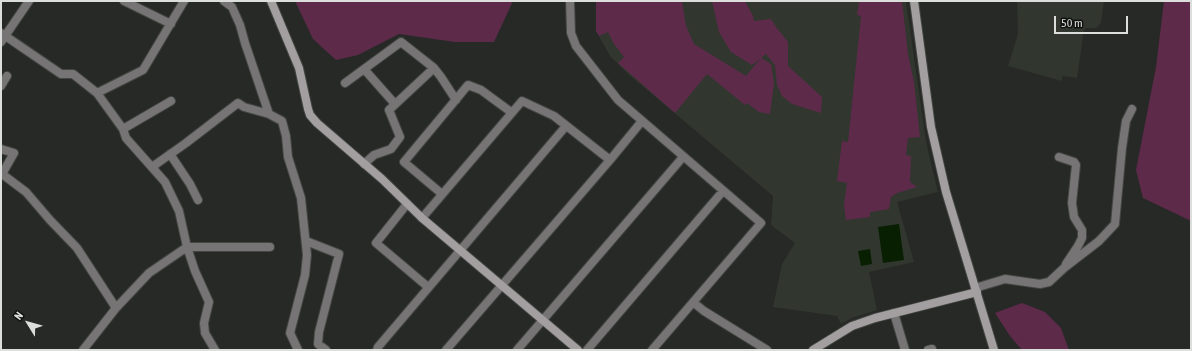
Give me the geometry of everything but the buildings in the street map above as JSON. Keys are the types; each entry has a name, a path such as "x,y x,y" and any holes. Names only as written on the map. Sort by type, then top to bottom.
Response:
{"street":[{"path":"29,1 2,37 61,74 73,74 97,93 123,129 126,138 165,182 179,211 187,247 195,271 209,302 204,323 205,333 215,350"},
{"path":"124,1 170,24"},
{"path":"97,93 142,70 184,1"},
{"path":"224,1 232,7 240,25 269,114"},
{"path":"271,1 299,68 310,115 317,124 364,164 422,218 578,350"},
{"path":"570,1 571,33 576,46 618,100 761,223 694,303 652,350"},
{"path":"914,1 931,127 946,192 994,350"},
{"path":"345,83 401,42 434,68 456,100"},
{"path":"364,164 374,155 391,149 400,137 389,110 434,68"},
{"path":"364,69 395,104"},
{"path":"1,86 7,76"},
{"path":"442,194 404,162 468,85 481,90 512,112"},
{"path":"123,129 171,101"},
{"path":"422,218 522,101 554,116 610,160"},
{"path":"152,167 238,103 244,107 269,114 282,121 286,136 288,157 301,198 307,255 305,275 290,333 298,350"},
{"path":"813,350 852,326 976,290 1005,279 1040,284 1049,282 1064,268 1099,241 1115,224 1126,121 1132,109"},
{"path":"446,350 642,121"},
{"path":"377,350 428,287 566,126"},
{"path":"1,149 14,153 2,175 26,192 77,248 116,308"},
{"path":"170,154 190,184 198,200"},
{"path":"517,350 683,157"},
{"path":"1059,157 1074,162 1076,165 1072,203 1074,217 1082,230 1082,238 1064,268"},
{"path":"587,350 723,191"},
{"path":"407,204 376,242 428,287"},
{"path":"306,241 339,254 319,332 318,344 326,350"},
{"path":"83,350 116,308 149,273 187,247 270,247"},
{"path":"694,303 704,311 767,350"},
{"path":"894,313 905,350"},
{"path":"928,350 932,350"}],"shaded area":[{"path":"295,1 513,1 494,42 455,42 399,34 358,55 336,60 313,39"},
{"path":"596,1 906,1 924,128 938,192 897,202 914,262 869,272 877,310 852,318 841,324 837,316 773,307 782,264 795,243 771,225 773,196 627,73 610,56 596,31"},
{"path":"596,1 682,1 686,26 694,44 746,76 760,59 752,65 731,52 719,32 712,1 745,1 754,21 771,19 788,42 788,66 822,97 821,113 792,104 782,96 777,85 775,65 766,54 761,58 771,64 774,83 770,114 759,112 747,103 745,105 707,74 675,113 618,63 624,57 614,44 608,32 599,36 596,31"},
{"path":"859,1 902,1 908,54 914,82 920,137 908,138 906,155 911,156 910,182 917,187 897,193 891,197 889,209 870,212 870,217 846,220 844,205 847,183 837,181 842,141 848,142 861,16 857,15"},
{"path":"1017,1 1104,1 1101,23 1096,28 1086,28 1084,30 1077,78 1062,76 1062,81 1008,66 1018,34"},
{"path":"1164,1 1191,1 1191,221 1143,198 1136,170 1156,67"},
{"path":"899,224 904,260 883,263 878,227"},
{"path":"870,249 872,264 861,266 858,251"},
{"path":"1022,303 1045,312 1061,328 1069,350 1022,350 1010,336 995,313"}]}
